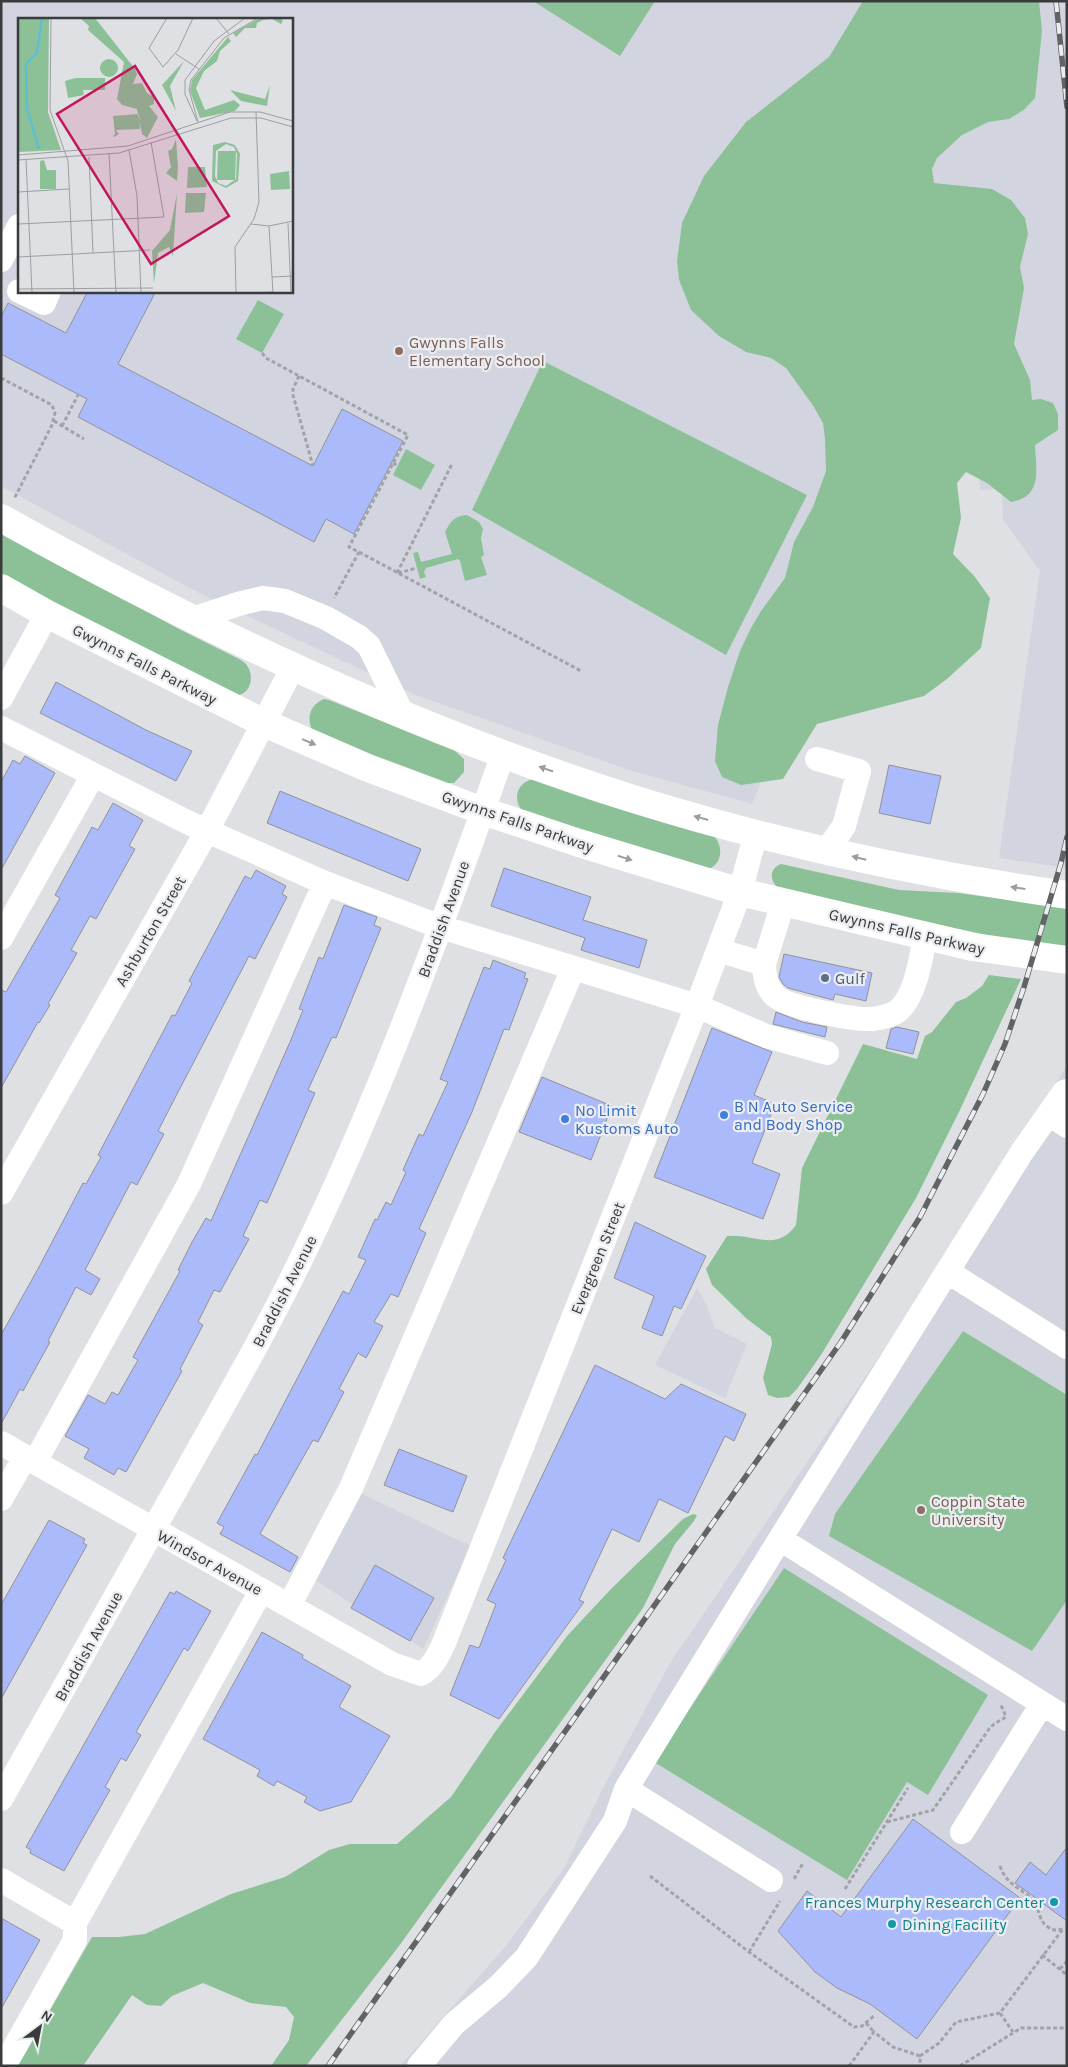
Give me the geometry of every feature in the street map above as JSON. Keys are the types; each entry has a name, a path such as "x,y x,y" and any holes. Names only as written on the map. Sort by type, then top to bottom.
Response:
{"main road":[{"path":"7,509 76,560 193,619 293,667 403,715 503,754 627,797 756,833 985,884 1067,894"},
{"name":"Gwynns Falls Parkway","path":"1,588 47,614 264,723 368,768 483,811 579,843 740,892 973,947 1067,960"}],"street":[{"path":"1,260 18,228"},
{"path":"1,283 18,291"},
{"path":"21,292 44,303 49,292"},
{"path":"193,619 263,598 285,601 308,610 359,637 370,646 403,715"},
{"path":"1,698 47,614"},
{"name":"Ashburton Street","path":"1,1193 207,831 293,667"},
{"path":"1,728 207,831 325,883 441,927 697,1006 766,1036 827,1052"},
{"name":"Braddish Avenue","path":"1,1799 241,1374 307,1248 381,1081 441,927 503,754"},
{"path":"817,758 859,771 844,826 827,850"},
{"path":"1,938 93,775"},
{"name":"Evergreen Street","path":"421,1674 430,1669 444,1643 697,1006 740,892 756,833"},
{"path":"1,1499 30,1460 189,1184 325,883"},
{"path":"783,902 764,964 766,983 774,995 787,1004 871,1019 886,1016 899,1010 905,1003 916,976 925,937"},
{"path":"718,950 764,964"},
{"path":"289,1606 351,1488 573,969"},
{"path":"419,2066 454,2024 498,1987 526,1958 615,1821 626,1790 780,1539 1022,1152 1058,1120 1064,1092 1067,1091"},
{"path":"948,1272 1067,1347"},
{"name":"Windsor Avenue","path":"1,1443 392,1664 421,1674"},
{"path":"780,1539 1067,1719"},
{"path":"4,2066 75,1940 76,1923 261,1591"},
{"path":"962,1832 1042,1704"},
{"path":"626,1790 783,1885"},
{"path":"1,1880 76,1923"}],"path":[{"path":"262,353 266,358 408,435 349,547 581,671"},
{"path":"299,376 293,395 313,466"},
{"path":"1,378 52,405 55,413 54,421 7,509"},
{"path":"62,426 78,395"},
{"path":"54,421 84,439"},
{"path":"393,463 398,466"},
{"path":"397,573 452,464"},
{"path":"330,605 359,552"},
{"path":"397,573 417,568"},
{"path":"887,1822 933,1810 989,1729 1006,1717 997,1698"},
{"path":"845,1889 908,1788"},
{"path":"749,1952 783,1885 803,1863"},
{"path":"920,2056 939,2043 956,2022 1000,2013 1063,1928 1056,1930 1047,1927 1042,1921 1035,1904 1011,1885 1000,1866"},
{"path":"650,1876 749,1952 854,2027 862,2026 875,2015"},
{"path":"1042,1955 1067,1975"},
{"path":"1060,1969 1067,1961"},
{"path":"1000,2013 1012,2032"},
{"path":"866,2023 893,2047 920,2056"},
{"path":"960,2066 1021,2028 1067,2028"},
{"path":"849,2066 874,2032"},
{"path":"920,2056 920,2066"}],"shaded area":[{"path":"1,1 1067,1 1067,868 999,858 1040,571 1003,519 1002,489 980,490 976,412 916,412 752,804 632,771 413,694 199,593 1,486"},
{"name":"Coppin State University","path":"1067,1065 1067,2066 400,2066 505,1947 563,1870 605,1784 670,1663 941,1266"},
{"path":"697,1288 706,1304 715,1328 747,1344 725,1398 655,1365"},
{"path":"358,1492 471,1546 423,1649 316,1581"}],"green space":[{"path":"533,1 655,1 620,56"},
{"path":"863,1 1039,1 1042,31 1035,98 1025,109 1009,119 988,122 962,135 937,158 932,169 934,183 992,189 1011,200 1025,218 1028,234 1020,267 1024,288 1014,344 1030,380 1032,400 1041,399 1053,403 1058,414 1058,430 1035,445 1035,481 1033,488 1021,499 1011,502 987,483 966,472 957,483 961,518 953,554 975,577 990,598 981,648 947,679 924,696 817,724 783,779 741,785 722,777 715,761 718,725 740,651 761,611 785,578 794,542 813,507 826,471 825,439 823,423 786,368 771,358 746,352 719,336 691,310 679,280 677,261 682,223 704,176 746,122 829,57"},
{"path":"258,300 284,314 262,353 236,339"},
{"path":"543,361 807,495 726,655 472,510"},
{"path":"406,449 435,465 421,490 393,475"},
{"path":"467,515 479,522 483,529 481,538 484,555 481,557 487,575 465,581 458,559 426,568 424,572 426,577 420,579 413,553 418,552 421,562 452,554 445,532 453,520"},
{"path":"1,533 179,629 241,660 246,664 251,675 251,681 246,691 235,696 1,575"},
{"path":"324,699 454,750 464,759 464,772 454,783 447,783 406,770 312,730 310,725 311,712 316,704"},
{"path":"530,780 537,780 713,835 719,844 719,859 716,864 707,870 524,813 518,804 517,794 521,786"},
{"path":"781,864 899,890 958,893 1067,908 1067,949 957,929 777,887 774,884 772,874 775,868"},
{"path":"989,975 1021,979 959,1112 916,1198 821,1355 797,1389 789,1397 777,1398 768,1395 763,1378 772,1344 771,1337 747,1319 712,1285 706,1269 727,1236 772,1240 781,1238 796,1225 802,1168 863,1044 917,1059 925,1036 932,1032 956,1002 966,998 982,986"},
{"path":"963,1331 1067,1395 1067,1600 1032,1651 829,1536 835,1514"},
{"path":"693,1514 697,1515 694,1521 675,1544 643,1608 399,1946 306,2066 271,2066 289,2040 294,2017 286,2007 250,2003 203,1983 172,1996 161,2006 147,2005 132,1995 83,2066 18,2066 92,1937 119,1937 145,1934 231,1894 285,1877 329,1850 350,1844 397,1844 451,1797 495,1732 567,1636 611,1589 683,1519"},
{"path":"784,1568 988,1695 928,1795 907,1782 847,1880 654,1762"}],"building":[{"path":"87,292 155,292 118,364 313,466 342,409 403,441 354,534 326,519 314,542 78,417 87,399 1,354 1,317 8,303 66,333"},
{"path":"56,682 146,730 192,751 176,781 40,713"},
{"path":"25,756 55,773 1,870 1,782 13,760 20,764"},
{"path":"889,765 941,776 930,824 879,813"},
{"path":"280,791 421,849 408,881 267,823"},
{"path":"113,803 143,820 129,846 135,849 96,919 90,916 71,950 77,953 48,1004 50,1005 38,1022 1,1088 1,990 6,992 60,898 55,895 92,827 98,830"},
{"path":"504,868 591,897 583,920 647,940 639,968 581,950 585,938 491,906"},
{"path":"256,870 286,886 282,894 287,897 255,959 249,956 158,1131 164,1134 137,1185 131,1182 85,1270 100,1279 91,1295 76,1287 48,1341 50,1342 23,1391 20,1389 1,1424 1,1335 83,1183 86,1184 101,1157 98,1155 172,1015 175,1016 192,983 189,981 245,876 251,879"},
{"path":"344,905 377,917 374,925 381,928 336,1038 332,1037 308,1090 315,1093 267,1203 260,1200 243,1236 249,1239 220,1292 214,1290 198,1322 203,1325 180,1369 182,1371 126,1472 118,1468 114,1475 84,1458 89,1449 65,1436 88,1395 105,1404 112,1392 118,1395 138,1360 133,1357 180,1271 178,1270 192,1242 206,1218 211,1221 290,1042 303,1010 299,1009 319,957 323,959"},
{"name":"Gulf","path":"784,954 872,973 866,1001 835,994 833,1000 788,988 779,977"},
{"path":"493,960 526,973 524,978 528,979 509,1030 504,1029 472,1112 419,1229 426,1233 398,1297 391,1294 374,1322 383,1326 366,1358 358,1353 339,1389 344,1392 318,1442 313,1440 260,1534 298,1557 290,1572 220,1534 224,1527 217,1523 255,1454 257,1455 343,1291 349,1294 366,1260 358,1257 375,1219 377,1220 386,1202 391,1205 406,1172 403,1170 419,1134 423,1136 448,1082 440,1079 484,967 490,969"},
{"path":"776,1012 802,1022 827,1027 825,1037 773,1024"},
{"path":"897,1027 919,1032 913,1054 886,1048 891,1029"},
{"path":"712,1028 772,1052 754,1095 775,1104 752,1163 780,1174 763,1219 654,1177"},
{"name":"No Limit Kustoms Auto","path":"542,1077 612,1106 591,1160 519,1132"},
{"path":"635,1222 706,1256 681,1309 674,1306 662,1336 642,1328 654,1296 614,1278"},
{"path":"595,1365 665,1399 681,1384 746,1414 734,1441 725,1436 688,1513 659,1499 639,1542 612,1529 579,1600 584,1602 499,1719 450,1695 470,1645 479,1648 496,1604 487,1600 506,1560 503,1558"},
{"path":"399,1449 467,1476 453,1512 384,1485"},
{"path":"49,1520 85,1539 83,1543 87,1545 1,1699 1,1605"},
{"path":"375,1565 434,1598 410,1641 351,1608"},
{"path":"176,1591 211,1611 188,1651 184,1648 136,1732 141,1735 126,1761 121,1758 105,1787 110,1790 64,1871 30,1853 31,1850 26,1847 170,1592 175,1594"},
{"path":"262,1632 303,1655 302,1658 351,1686 339,1707 390,1736 351,1802 320,1811 304,1802 307,1797 277,1781 274,1786 257,1776 260,1770 203,1739"},
{"name":"Dining Facility","path":"913,1819 1020,1898 917,2039 870,2004 837,1988 815,1972 778,1931 807,1891 841,1917"},
{"name":"Frances Murphy Research Center","path":"1067,1847 1067,1921 1015,1883 1030,1862 1046,1875"},
{"path":"1,1918 40,1940 1,2009"}],"railway":[{"path":"1056,1 1067,107"},
{"path":"328,2066 841,1342 920,1217 983,1094 1005,1044 1024,987 1067,837"}],"place":[{"name":"Gwynns Falls Elementary School","path":"399,351"},
{"name":"Gulf","path":"825,978"},
{"name":"B N Auto Service and Body Shop","path":"724,1115"},
{"name":"No Limit Kustoms Auto","path":"565,1119"},
{"name":"Coppin State University","path":"921,1510"},
{"name":"Frances Murphy Research Center","path":"1054,1902"},
{"name":"Dining Facility","path":"892,1924"}]}
